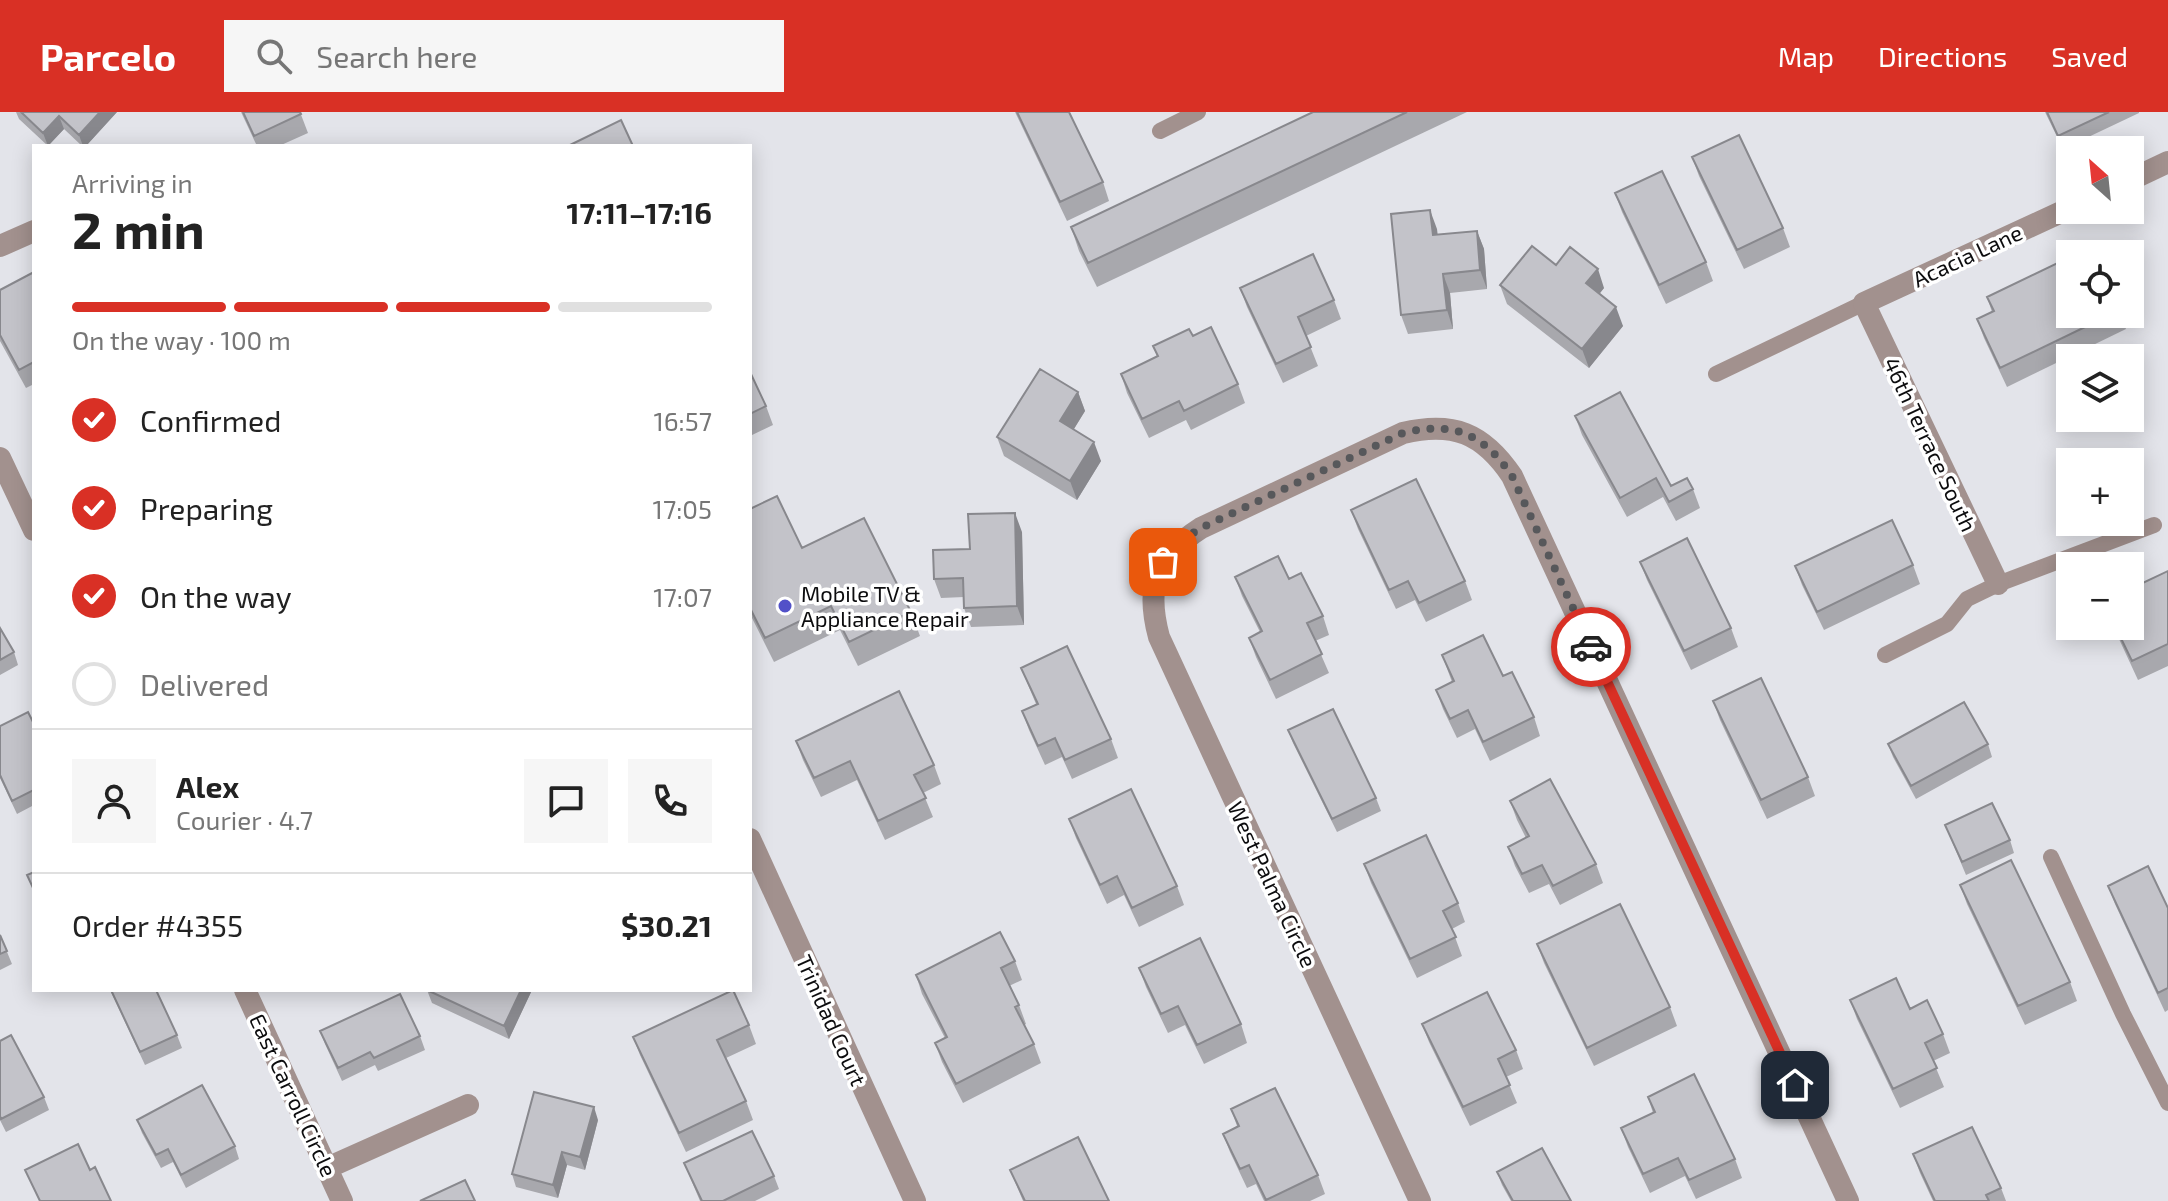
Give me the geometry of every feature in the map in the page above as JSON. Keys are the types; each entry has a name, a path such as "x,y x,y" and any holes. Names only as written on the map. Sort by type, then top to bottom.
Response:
{"street":[{"path":"2144,173 2168,162"},
{"name":"Acacia Lane","path":"1864,303 2056,214"},
{"path":"0,246 32,232"},
{"name":"46th Terrace South","path":"1864,303 1998,584"},
{"name":"West Palma Circle","path":"1420,1201 1159,637 1152,613 1154,587 1163,562 1179,542 1201,528 1403,433 1427,427 1453,429 1477,438 1497,455 1512,476 1848,1201"},
{"path":"0,458 32,526"},
{"name":"Trinidad Court","path":"752,843 915,1201"},
{"name":"East Carroll Circle","path":"246,992 342,1201"},
{"path":"327,1168 468,1105"}],"lane":[{"path":"1160,131 1198,112"},
{"path":"1716,374 1864,303"},
{"path":"1885,655 1947,624 1967,599 1998,584 2154,525"},
{"path":"2051,857 2109,985 2168,1103"}],"building":[{"path":"21,112 100,112 79,135 59,116 43,133"},
{"path":"243,112 300,112 301,114 254,136"},
{"path":"1017,112 1069,112 1103,182 1060,202"},
{"path":"1313,112 1407,112 1088,263 1071,227"},
{"path":"2047,112 2109,112 2058,136"},
{"path":"621,120 632,144 572,144"},
{"path":"1739,135 1783,228 1737,250 1692,157"},
{"path":"1662,171 1706,262 1659,285 1615,193"},
{"path":"1430,210 1433,235 1477,231 1480,270 1443,274 1447,310 1401,315 1391,214"},
{"path":"1532,246 1556,265 1570,247 1598,269 1586,283 1616,307 1582,349 1500,285"},
{"path":"1313,254 1334,300 1298,317 1311,347 1276,364 1240,288"},
{"path":"2056,264 2056,328 2083,328 2000,368 1977,319 1994,311 1987,297"},
{"path":"32,273 32,363 19,370 0,335 0,290"},
{"path":"1211,327 1238,384 1184,411 1179,401 1142,419 1121,374 1158,356 1153,346 1189,329 1193,336"},
{"path":"1040,369 1078,392 1060,421 1094,442 1070,481 997,437"},
{"path":"752,376 766,406 752,413"},
{"path":"1620,392 1671,486 1687,478 1693,489 1669,502 1656,478 1620,498 1575,416"},
{"path":"1416,479 1465,581 1419,603 1408,581 1389,590 1351,510"},
{"path":"777,496 802,548 864,518 911,612 849,642 831,606 765,638 752,612 752,508"},
{"path":"1015,513 1017,606 964,608 963,578 934,579 933,550 970,549 968,514"},
{"path":"1892,520 1913,565 1817,612 1795,566"},
{"path":"1687,538 1731,628 1684,651 1640,562"},
{"path":"1278,556 1289,579 1301,573 1323,616 1307,623 1322,654 1270,680 1249,638 1262,631 1235,577"},
{"path":"2168,571 2168,644 2132,661 2122,640 2144,640 2144,582"},
{"path":"0,628 14,652 0,660"},
{"path":"1483,635 1503,676 1512,672 1534,717 1483,742 1468,710 1450,719 1436,690 1454,681 1442,655"},
{"path":"1067,646 1111,739 1065,760 1055,738 1038,746 1022,711 1038,704 1021,668"},
{"path":"1761,678 1808,777 1761,800 1713,701"},
{"path":"899,691 934,765 914,775 926,798 878,821 850,761 814,778 796,741"},
{"path":"1964,702 1988,744 1911,786 1888,744"},
{"path":"1333,709 1376,798 1332,819 1288,730"},
{"path":"28,712 32,720 32,791 12,801 0,775 0,726"},
{"path":"1550,779 1596,864 1553,886 1542,865 1522,874 1508,847 1529,836 1510,801"},
{"path":"1131,789 1177,886 1132,908 1117,876 1100,885 1069,819"},
{"path":"1992,803 2010,840 1962,862 1945,825"},
{"path":"1426,835 1458,903 1443,911 1456,937 1410,959 1364,864"},
{"path":"2011,860 2070,982 2018,1006 1960,885"},
{"path":"2148,866 2168,908 2168,988 2158,993 2108,886"},
{"path":"1620,904 1670,1007 1587,1048 1537,944"},
{"path":"1000,932 1015,961 1001,968 1019,1005 1015,1007 1034,1044 956,1084 935,1043 947,1037 916,975"},
{"path":"0,935 7,951 0,954"},
{"path":"1200,938 1241,1024 1197,1045 1178,1006 1161,1014 1139,968"},
{"path":"1896,978 1910,1009 1927,1000 1943,1034 1925,1043 1937,1068 1893,1089 1850,1000"},
{"path":"112,992 157,992 177,1035 140,1052"},
{"path":"431,992 520,992 504,1026"},
{"path":"734,992 749,1025 717,1040 746,1101 679,1133 633,1037"},
{"path":"1487,992 1516,1050 1498,1059 1510,1085 1463,1107 1422,1024"},
{"path":"400,994 420,1036 374,1058 370,1052 338,1068 320,1031"},
{"path":"11,1035 44,1097 1,1119 0,1041"},
{"path":"1694,1074 1735,1159 1689,1180 1678,1158 1643,1174 1621,1128 1655,1112 1648,1097"},
{"path":"202,1085 235,1146 181,1175 168,1149 156,1155 137,1120"},
{"path":"1275,1088 1318,1175 1266,1200 1249,1165 1240,1169 1223,1134 1239,1126 1231,1109"},
{"path":"534,1092 594,1107 580,1157 562,1152 553,1185 512,1174"},
{"path":"1972,1127 2001,1188 1986,1195 1989,1201 1935,1201 1913,1154"},
{"path":"752,1131 774,1176 723,1201 702,1201 684,1163"},
{"path":"1078,1137 1109,1201 1025,1201 1010,1170"},
{"path":"78,1144 90,1170 95,1167 111,1201 40,1201 25,1170"},
{"path":"1542,1148 1571,1201 1513,1201 1497,1172"},
{"path":"465,1180 475,1201 420,1201"}],"way so far":[{"path":"1163,562 1179,542 1201,528 1403,433 1427,427 1453,429 1477,438 1497,455 1512,476 1591,647"}],"place":[{"name":"Mobile TV & Appliance Repair","path":"785,606"}],"route":[{"path":"1591,647 1795,1085"}]}
